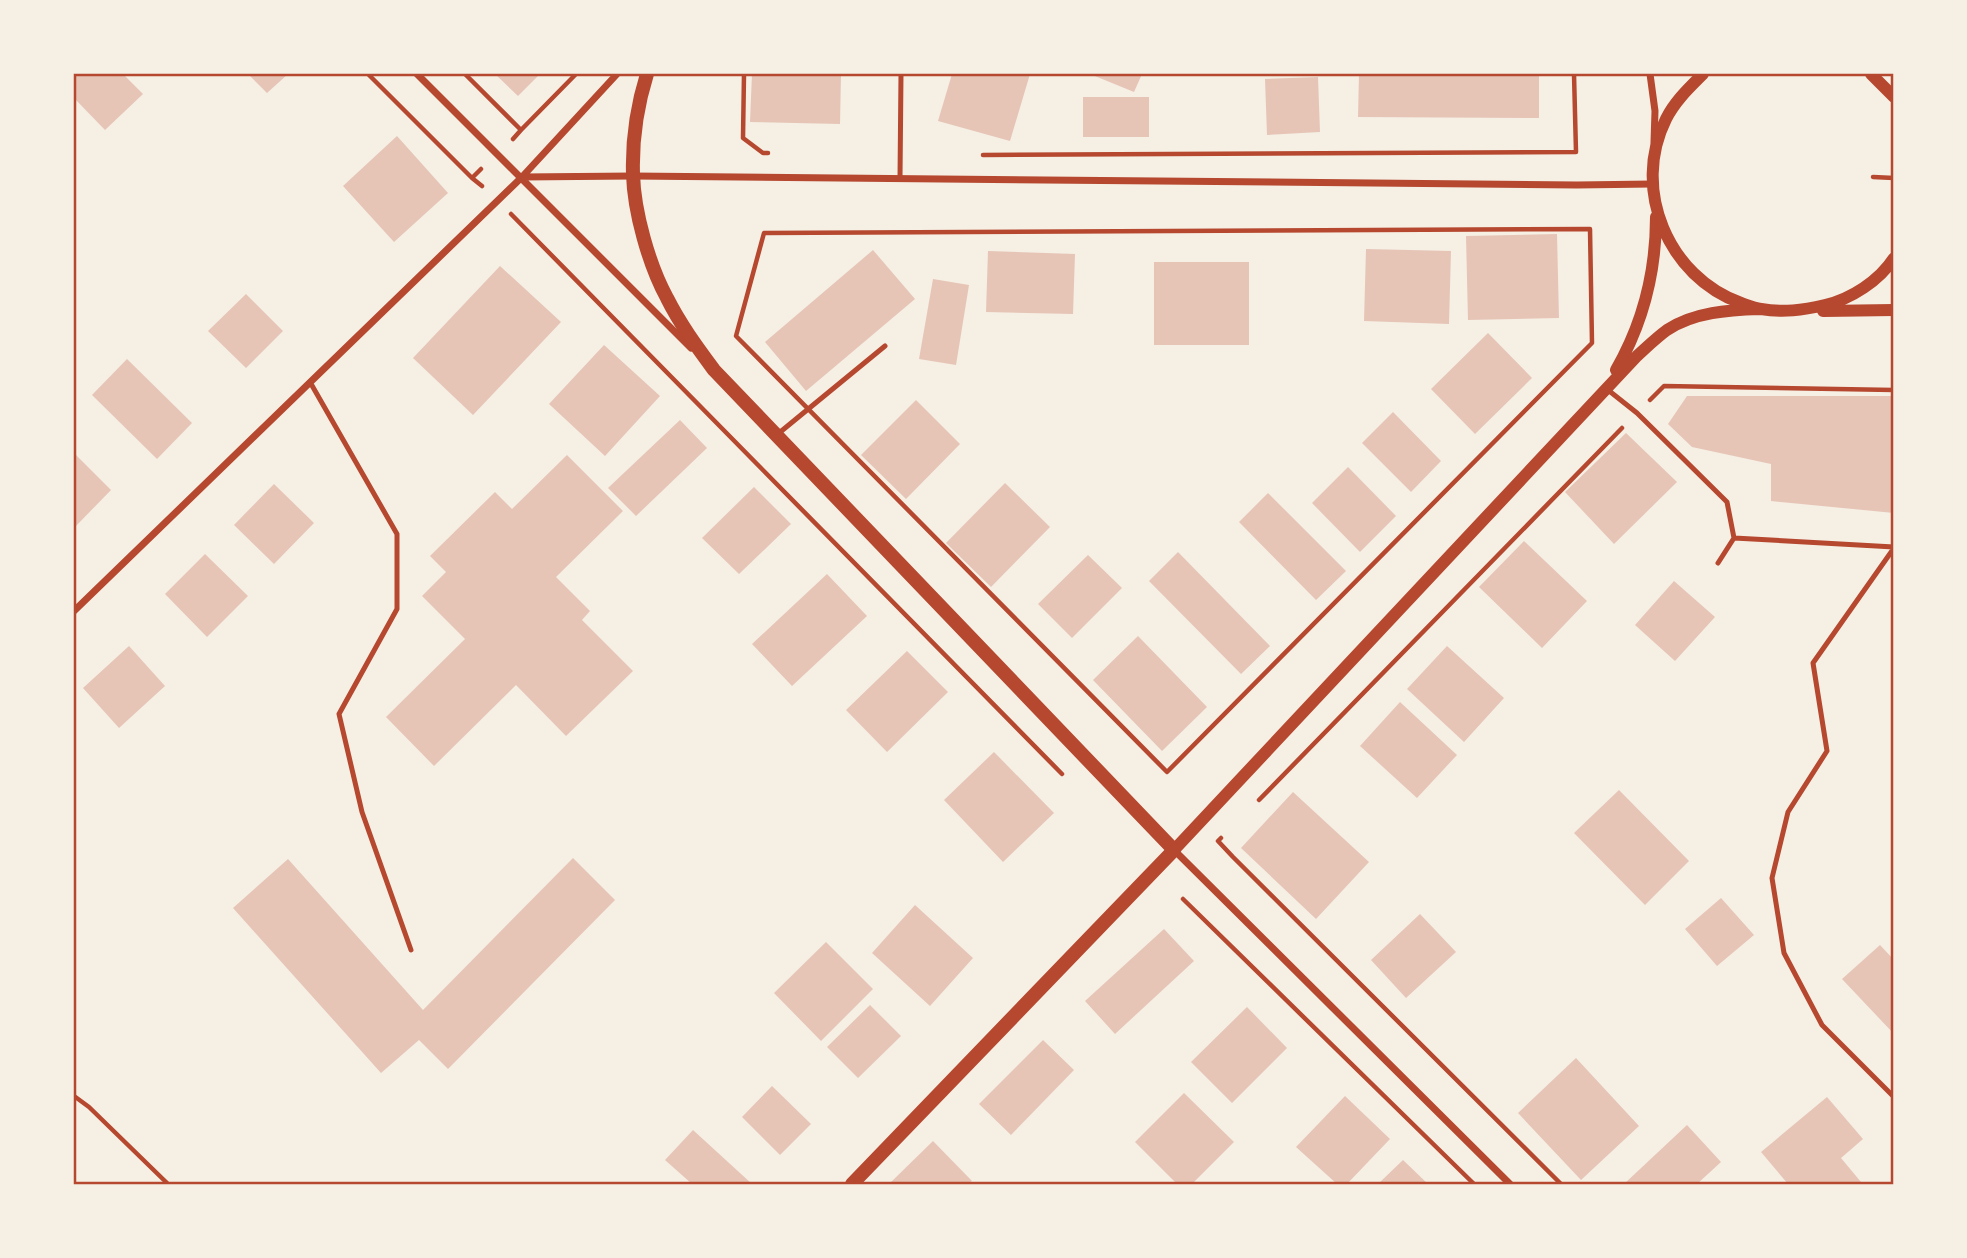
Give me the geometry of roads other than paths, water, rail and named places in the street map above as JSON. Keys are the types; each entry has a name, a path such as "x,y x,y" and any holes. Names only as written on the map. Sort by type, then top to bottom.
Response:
{"main road":[{"path":"647,74 640,98 634,140 633,176 639,215 651,259 666,296 685,330 714,370 1174,850 852,1185"}],"street":[{"path":"417,74 714,370"},
{"path":"74,611 498,201 617,74"},
{"path":"1606,388 1628,349 1642,315 1656,244 1656,210 1652,184 1655,111 1650,74"},
{"path":"1654,153 1665,120 1679,97 1703,74"},
{"path":"1871,74 1894,97"},
{"path":"522,177 1652,184"},
{"path":"1656,210 1670,244 1692,274 1723,296 1760,309"},
{"path":"1798,312 1840,302 1870,283 1894,258"},
{"path":"1510,1185 1174,850 1606,388 1668,329 1696,316 1730,310 1894,310"}],"lane":[{"path":"900,178 901,74"},
{"path":"777,435 885,346"},
{"path":"310,382 397,534 397,609 339,714 362,811 411,950"},
{"path":"1606,388 1637,413 1727,502 1734,538 1718,563"},
{"path":"1734,538 1894,548"},
{"path":"1894,548 1812,663 1827,751 1788,813 1772,878 1784,953 1822,1025 1894,1097"}]}
